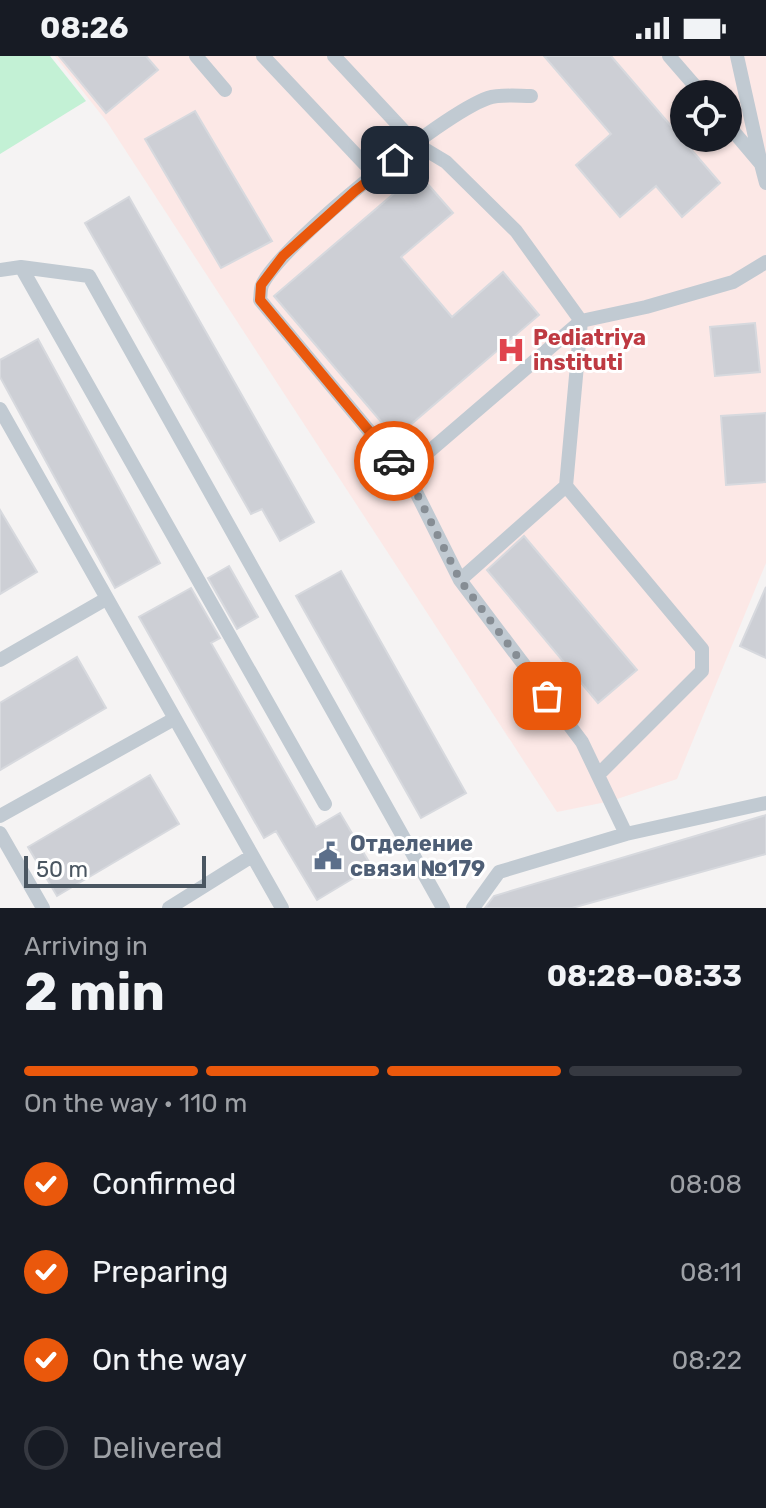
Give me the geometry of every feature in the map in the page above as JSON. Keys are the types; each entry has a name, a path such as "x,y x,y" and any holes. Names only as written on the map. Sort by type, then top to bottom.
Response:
{"lane":[{"path":"196,56 225,90"},
{"path":"263,56 375,175"},
{"path":"334,56 416,144 446,162 516,231 581,321 566,486 460,580"},
{"path":"669,56 690,80"},
{"path":"737,56 766,183"},
{"path":"531,96 490,97 447,120 375,175 283,256 261,285 260,300 404,473 460,580 582,742 626,834"},
{"path":"742,142 761,164"},
{"path":"404,473 581,321 646,307 733,282 766,262"},
{"path":"0,270 21,267 89,276 443,908"},
{"path":"21,267 325,804"},
{"path":"0,409 282,908"},
{"path":"566,486 702,649 702,671 598,775"},
{"path":"0,660 106,599"},
{"path":"0,816 174,719"},
{"path":"473,908 499,872 626,834 766,803"},
{"path":"0,833 43,908"},
{"path":"169,908 252,856"}],"shaded area":[{"name":"Pediatriya instituti","path":"55,56 766,56 766,563 677,779 611,801 557,812 107,122"}],"green space":[{"path":"0,56 50,56 86,101 0,154"}],"building":[{"path":"59,56 146,56 158,70 106,113"},
{"path":"544,56 611,56 670,125 670,152 693,152 720,183 682,217 656,186 620,217 576,165 611,134"},
{"path":"195,111 272,241 221,268 145,139"},
{"path":"418,173 453,213 401,257 452,317 503,272 539,315 395,438 274,296"},
{"path":"129,197 314,522 280,541 262,509 251,514 85,223"},
{"path":"755,323 760,372 715,376 710,327"},
{"path":"38,339 160,563 115,588 0,377 0,360"},
{"path":"766,413 766,482 726,485 721,416"},
{"path":"0,510 37,572 0,594"},
{"path":"524,536 637,670 598,703 487,570"},
{"path":"229,566 258,617 237,629 208,578"},
{"path":"341,571 466,793 421,818 296,596"},
{"path":"766,587 766,658 740,646"},
{"path":"191,588 220,638 211,643 316,827 340,813 372,867 317,900 276,831 264,838 139,617"},
{"path":"77,657 106,708 0,770 0,703"},
{"path":"150,775 179,824 57,896 28,847"},
{"path":"766,815 766,854 572,908 485,908 494,896"}],"way so far":[{"path":"394,461 410,480 460,580 547,696"}],"place":[{"name":"Pediatriya instituti","path":"511,350"},
{"name":"Отделение связи №179","path":"328,856"}],"route":[{"path":"394,461 260,300 261,285 283,256 355,191 395,160"}]}
